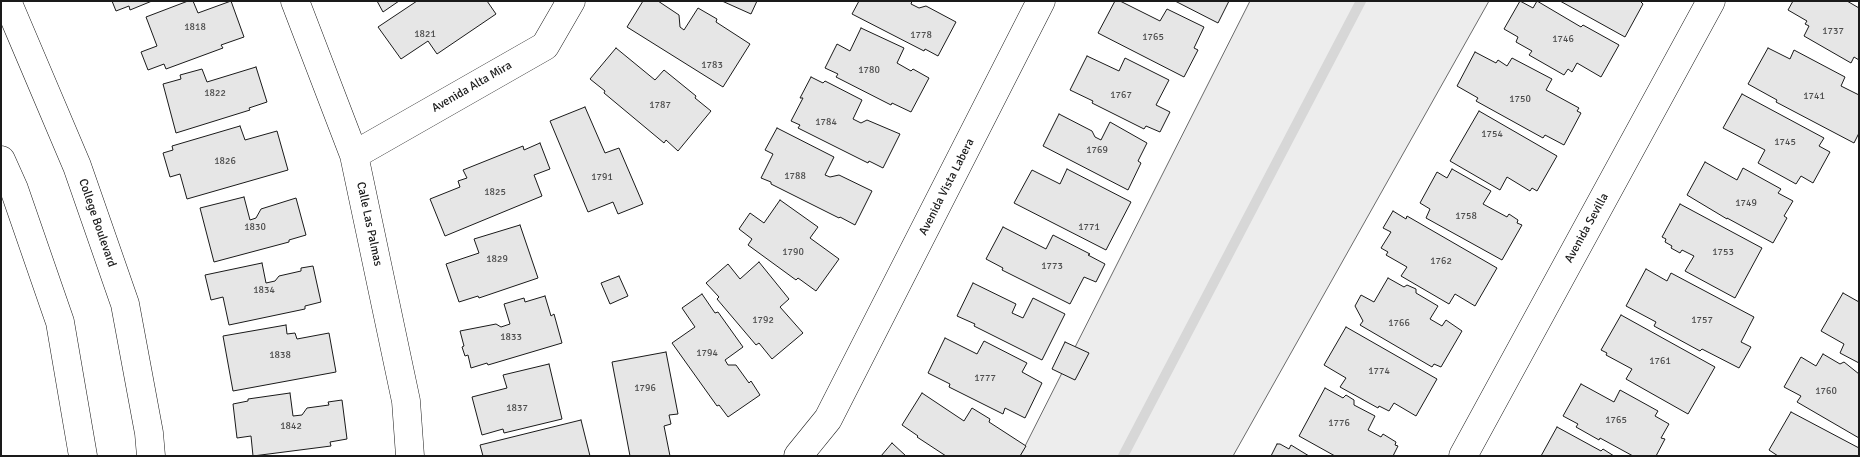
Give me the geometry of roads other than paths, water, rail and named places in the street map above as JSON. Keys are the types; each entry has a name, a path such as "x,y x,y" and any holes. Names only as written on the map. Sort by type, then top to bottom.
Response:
{"street":[{"name":"College Boulevard","path":"7,1 77,166 124,304 149,433 151,456"},
{"name":"Calle Las Palmas","path":"295,1 354,155 406,401 410,456"},
{"name":"Avenida Alta Mira","path":"354,155 545,46 571,1"},
{"name":"Avenida Vista Labera","path":"798,456 828,419 1042,1"},
{"name":"Avenida Sevilla","path":"1463,456 1711,1"},
{"path":"1,160 14,190 60,322 83,456"}],"waterway":[{"path":"1123,456 1361,1"}]}
